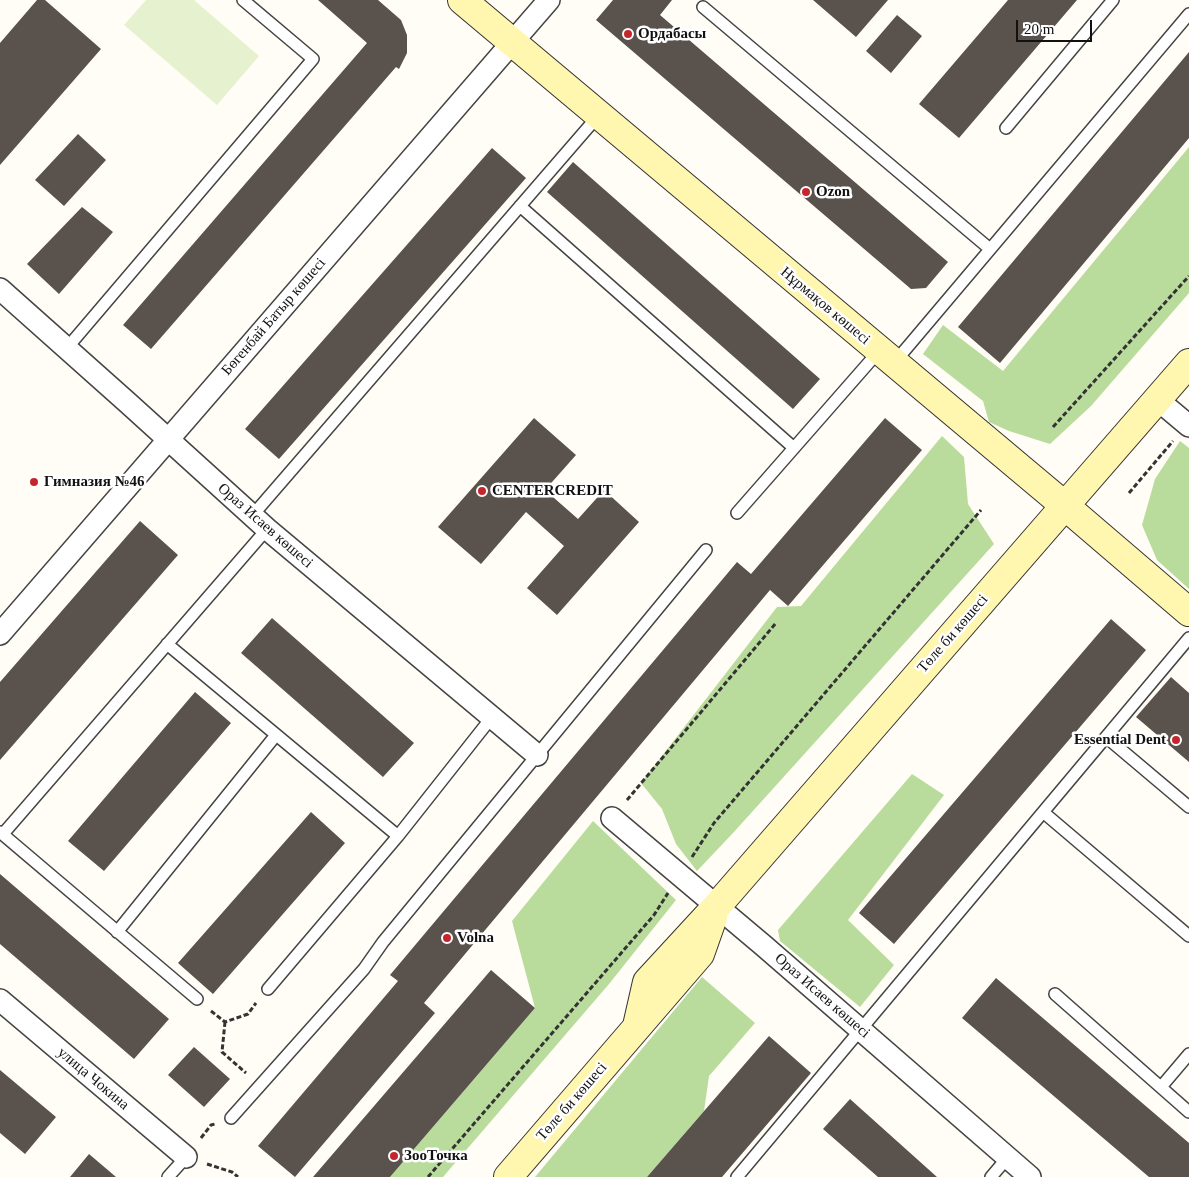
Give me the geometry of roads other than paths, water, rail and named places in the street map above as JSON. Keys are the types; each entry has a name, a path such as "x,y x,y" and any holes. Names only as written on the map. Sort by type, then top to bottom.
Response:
{"main road":[{"name":"Нұрмақов көшесі","path":"462,0 1189,612"},
{"name":"Төле би көшесі","path":"508,1177 636,1026 647,982 717,906 1189,363"}],"street":[{"name":"Бөгенбай Батыр көшесі","path":"0,634 549,0"},
{"name":"Ораз Исаев көшесі","path":"0,289 259,523 537,755"},
{"path":"1158,400 1188,425"},
{"name":"Ораз Исаев көшесі","path":"612,818 717,906 1030,1177"},
{"name":"улица Чокина","path":"0,1000 186,1157"}],"lane":[{"path":"67,348 313,59 243,0"},
{"path":"1006,128 1113,0"},
{"path":"702,7 990,249"},
{"path":"737,513 794,448 887,357 990,249 1189,14"},
{"path":"197,999 1,833 167,644 259,523 520,206 598,116"},
{"path":"520,206 794,448"},
{"path":"231,1118 364,969 383,942 706,550"},
{"path":"737,1177 1189,638"},
{"path":"167,644 398,836"},
{"path":"268,989 398,836 492,717"},
{"path":"117,932 276,735"},
{"path":"1106,737 1189,806"},
{"path":"1043,812 1189,936"},
{"path":"1055,994 1189,1112"},
{"path":"1161,1087 1189,1054"},
{"path":"168,1177 186,1157"},
{"path":"991,1177 1008,1157"}],"place":[{"name":"Ордабасы","path":"628,34"},
{"name":"Ozon","path":"806,192"},
{"name":"Гимназия №46","path":"34,482"},
{"name":"CENTERCREDIT","path":"482,491"},
{"name":"Essential Dent","path":"1176,740"},
{"name":"Volna","path":"447,938"},
{"name":"ЗооТочка","path":"394,1156"}]}
